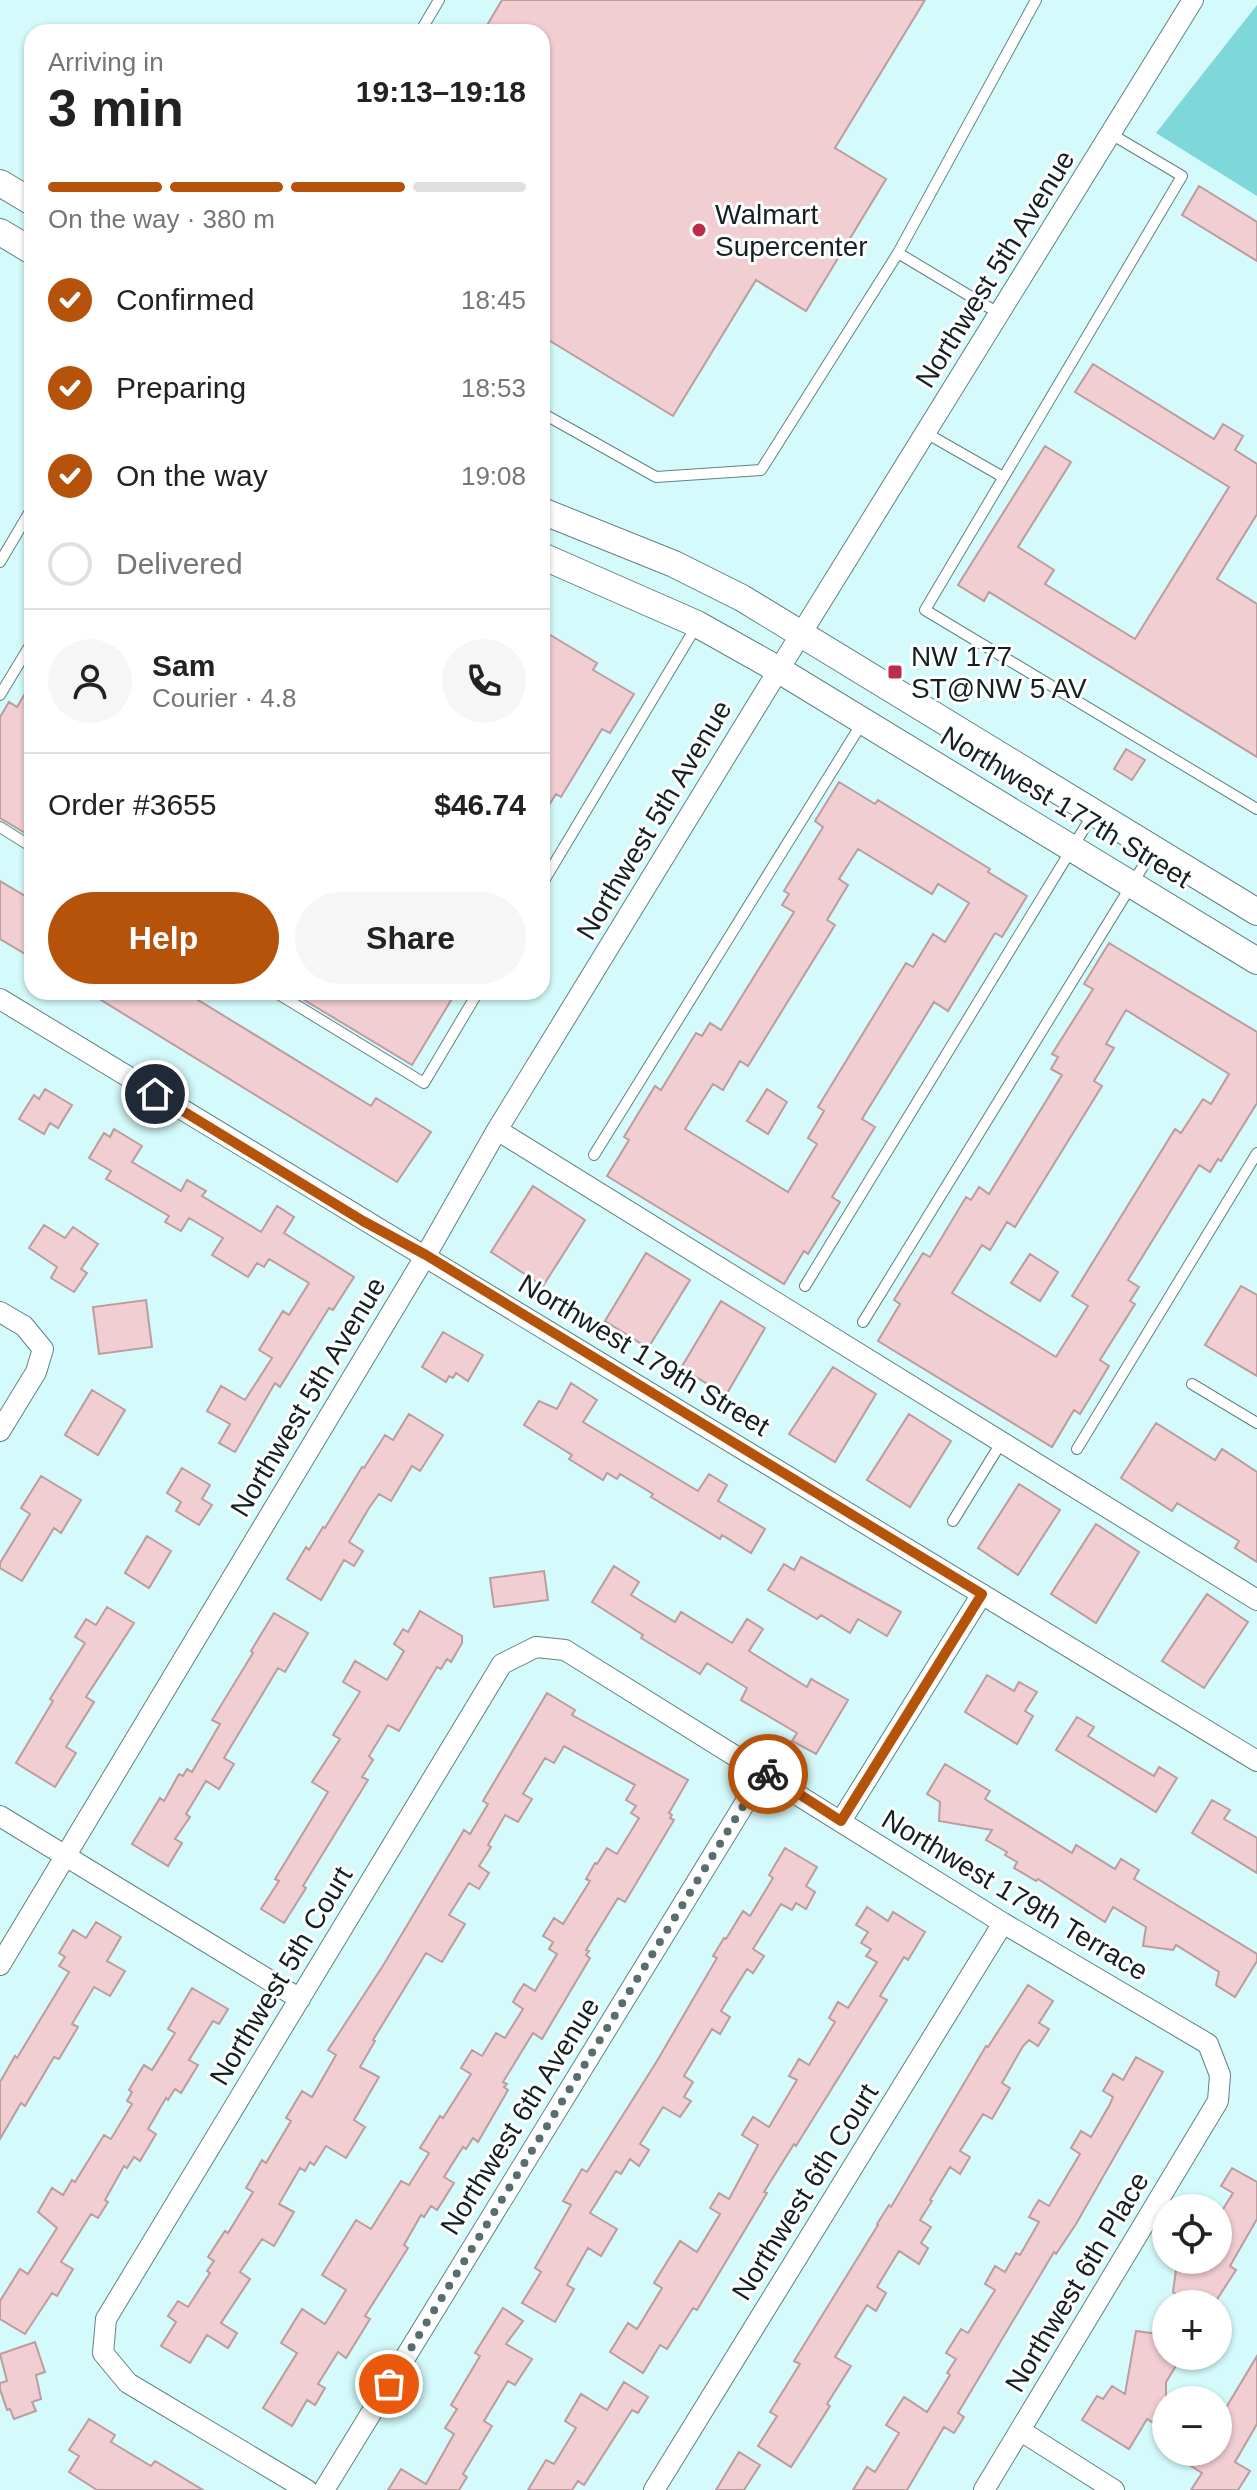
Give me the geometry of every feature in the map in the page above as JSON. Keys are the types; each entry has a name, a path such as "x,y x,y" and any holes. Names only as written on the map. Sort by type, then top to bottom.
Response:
{"street":[{"name":"Northwest 5th Avenue","path":"0,1965 426,1255 497,1130 1193,0"},
{"path":"0,183 24,197"},
{"path":"0,232 24,246"},
{"name":"Northwest 177th Street","path":"550,514 708,579 1257,912"},
{"name":"Northwest 177th Street","path":"550,560 697,624 779,670 1257,961"},
{"name":"Northwest 179th Street","path":"0,999 1257,1761"},
{"path":"497,1130 1257,1600"},
{"path":"0,1312 24,1326 43,1349 36,1372 0,1431"},
{"path":"841,1821 982,1594"},
{"name":"Northwest 179th Terrace","path":"536,1647 565,1650 1003,1923 1208,2044 1220,2075 1218,2101"},
{"name":"Northwest 5th Court","path":"307,2490 128,2383 103,2353 106,2319 502,1664 536,1647"},
{"name":"Northwest 6th Avenue","path":"324,2490 764,1772"},
{"path":"0,1816 300,1999"},
{"name":"Northwest 6th Court","path":"654,2490 1003,1923"},
{"name":"Northwest 6th Place","path":"984,2490 1218,2101"},
{"path":"1021,2431 1114,2490"}],"lane":[{"path":"425,24 439,0"},
{"path":"550,417 656,477 761,470 898,253 1036,0"},
{"path":"1111,134 1182,176 925,610 1257,809"},
{"path":"898,253 1000,314"},
{"path":"926,433 1003,477"},
{"path":"0,562 24,522"},
{"path":"550,871 697,624"},
{"path":"0,695 24,655"},
{"path":"594,1155 863,721"},
{"path":"805,1286 1094,812"},
{"path":"0,827 24,842"},
{"path":"863,1322 1154,849"},
{"path":"288,1000 424,1083 473,1000"},
{"path":"1077,1449 1257,1153"},
{"path":"1192,1384 1257,1423"},
{"path":"953,1521 1001,1443"}],"shaded area":[{"path":"1257,5 1257,196 1156,133"}],"building":[{"name":"Walmart Supercenter","path":"502,0 925,0 835,148 886,179 806,311 756,280 673,416 550,341 550,24 488,24"},
{"path":"1199,186 1257,222 1257,261 1182,215"},
{"path":"1093,364 1214,439 1223,424 1243,436 1235,450 1257,464 1257,514 1217,579 1257,604 1257,757 989,592 984,601 958,585 1045,446 1071,462 1018,547 1054,570 1045,584 1135,639 1229,487 1075,392"},
{"path":"550,635 597,663 593,670 634,694 610,733 602,729 561,797 556,794 550,803"},
{"path":"24,695 24,832 0,818 0,717 9,702 17,707"},
{"path":"1126,749 1145,760 1132,780 1114,769"},
{"path":"839,782 875,804 878,800 990,869 988,872 1027,896 1002,937 995,933 948,1011 934,1002 862,1119 875,1127 832,1197 840,1202 808,1254 804,1251 784,1284 607,1176 629,1140 624,1137 655,1086 661,1090 696,1033 702,1036 710,1023 721,1030 794,912 782,905 789,894 784,891 823,827 815,821","holes":["858,849 932,894 938,884 969,903 945,942 933,934 913,967 906,963 818,1107 824,1111 808,1138 817,1144 788,1192 685,1129 713,1084 723,1090 740,1061 748,1066 835,925 827,920 848,885 839,879"]},
{"path":"0,881 24,895 24,953 0,939"},
{"path":"1109,943 1257,1032 1257,1103 1221,1161 1218,1159 1210,1172 1199,1165 1128,1280 1139,1287 1130,1301 1135,1304 1100,1360 1109,1366 1080,1414 1074,1410 1052,1447 878,1341 900,1304 894,1300 923,1253 930,1257 966,1197 971,1200 979,1187 989,1194 1062,1075 1051,1069 1058,1057 1052,1054 1093,989 1084,984","holes":["1126,1010 1229,1074 1211,1104 1203,1099 1181,1133 1175,1129 1072,1296 1088,1306 1056,1357 952,1293 982,1245 990,1250 1007,1222 1015,1227 1102,1086 1094,1081 1114,1048 1106,1044"]},
{"path":"101,1000 198,1000 371,1106 376,1098 431,1132 397,1182"},
{"path":"304,1000 451,1000 412,1065"},
{"path":"45,1089 72,1105 58,1128 50,1123 44,1134 19,1119 34,1095 39,1099"},
{"path":"767,1089 787,1102 768,1134 747,1121"},
{"path":"114,1129 142,1146 132,1162 181,1191 187,1180 206,1191 202,1196 261,1232 277,1206 294,1217 284,1233 354,1277 333,1310 329,1308 280,1387 275,1383 235,1452 219,1443 230,1424 207,1411 221,1386 245,1400 272,1358 259,1350 283,1311 289,1315 309,1283 269,1259 264,1267 257,1263 248,1277 212,1255 223,1238 189,1218 181,1231 165,1222 169,1216 106,1179 111,1171 89,1158 104,1133 110,1137"},
{"path":"533,1186 585,1220 543,1286 491,1252"},
{"path":"44,1225 65,1238 73,1227 98,1244 81,1269 87,1273 74,1292 51,1278 57,1267 29,1248"},
{"path":"646,1253 690,1280 648,1348 605,1321"},
{"path":"1030,1254 1058,1272 1040,1301 1011,1283"},
{"path":"1241,1286 1257,1295 1257,1376 1205,1345"},
{"path":"146,1300 152,1347 99,1354 93,1307"},
{"path":"721,1301 765,1328 726,1395 681,1368"},
{"path":"443,1332 483,1355 468,1381 456,1373 453,1378 449,1376 446,1382 422,1367"},
{"path":"833,1367 876,1394 835,1462 789,1434"},
{"path":"571,1383 597,1400 583,1422 698,1491 709,1474 727,1485 718,1501 765,1529 751,1553 722,1535 720,1539 620,1474 617,1479 607,1473 603,1480 569,1459 572,1455 524,1425 539,1401 557,1409"},
{"path":"92,1390 125,1410 98,1455 65,1435"},
{"path":"409,1414 443,1435 420,1471 412,1466 391,1501 379,1494 349,1542 363,1551 354,1566 344,1560 321,1600 287,1579 306,1547 309,1550 325,1528 385,1435 393,1440"},
{"path":"909,1414 951,1441 910,1507 867,1480"},
{"path":"1156,1423 1215,1460 1222,1449 1257,1472 1257,1562 1235,1548 1239,1541 1177,1503 1172,1511 1121,1478"},
{"path":"182,1468 210,1485 202,1499 212,1505 199,1525 176,1511 181,1502 167,1493"},
{"path":"41,1476 81,1500 61,1533 54,1528 22,1581 0,1568 0,1563 30,1514 21,1508"},
{"path":"1019,1484 1060,1510 1018,1575 978,1548"},
{"path":"1096,1524 1139,1552 1096,1623 1051,1594"},
{"path":"147,1536 171,1551 149,1588 125,1573"},
{"path":"801,1557 901,1612 887,1636 858,1619 850,1633 821,1615 817,1619 768,1590 784,1564 794,1570"},
{"path":"614,1566 639,1582 631,1595 675,1622 681,1612 732,1643 747,1619 763,1629 749,1651 807,1687 811,1679 848,1700 816,1754 792,1741 797,1733 741,1700 747,1688 707,1663 700,1674 641,1638 643,1635 592,1602"},
{"path":"544,1571 548,1600 494,1607 490,1578"},
{"path":"1207,1594 1248,1622 1204,1688 1162,1661"},
{"path":"107,1607 134,1623 86,1697 94,1702 66,1747 76,1753 55,1787 16,1763 53,1701 50,1699 85,1643 75,1637 86,1619 96,1625"},
{"path":"420,1611 462,1636 462,1643 451,1662 447,1659 441,1669 437,1667 399,1731 388,1725 369,1756 373,1760 362,1777 368,1780 284,1923 261,1909 279,1881 275,1879 328,1792 312,1782 340,1739 333,1735 360,1692 343,1682 355,1661 387,1680 404,1651 394,1644 403,1629 408,1632"},
{"path":"274,1613 308,1633 285,1672 278,1668 224,1758 234,1764 219,1789 206,1781 186,1814 190,1817 175,1839 182,1843 168,1866 132,1844 160,1798 164,1801 179,1774 183,1776 187,1769 192,1772 220,1724 212,1720"},
{"path":"987,1675 1014,1691 1019,1682 1037,1692 1025,1711 1033,1716 1017,1744 965,1712"},
{"path":"547,1693 575,1710 572,1715 688,1780 669,1813 674,1820 625,1902 618,1898 586,1950 590,1958 542,2039 533,2033 503,2082 508,2090 478,2142 473,2138 466,2149 463,2147 444,2177 454,2183 437,2210 431,2206 424,2217 421,2215 404,2245 408,2248 365,2316 370,2319 346,2358 338,2352 318,2384 325,2388 315,2405 307,2400 292,2426 263,2408 297,2353 281,2343 302,2309 325,2324 346,2290 322,2275 356,2220 371,2229 401,2181 409,2185 429,2153 420,2148 471,2074 461,2068 472,2050 482,2056 496,2033 505,2038 523,2009 513,2002 518,1993 524,1984 535,1991 557,1954 549,1949 553,1942 543,1936 554,1918 563,1924 590,1881 586,1879 595,1863 607,1848 617,1854 639,1818 631,1813 636,1806 626,1800 635,1785 564,1746 554,1763 545,1758 523,1794 532,1799 518,1822 505,1815 488,1845 491,1847 479,1866 489,1873 479,1889 469,1883 449,1915 465,1924 442,1962 426,1953 373,2040 360,2067 379,2077 354,2120 365,2127 346,2158 326,2146 314,2165 310,2162 305,2171 300,2168 279,2204 294,2212 274,2246 262,2239 240,2272 250,2279 221,2323 237,2333 228,2348 207,2335 190,2363 161,2346 176,2322 168,2316 178,2301 188,2307 210,2273 207,2271 214,2261 208,2257 225,2231 228,2233 253,2192 246,2188 262,2160 266,2163 291,2121 286,2118 302,2091 312,2097 336,2055 328,2050 384,1964 464,1830 470,1834 488,1804 483,1801"},
{"path":"1077,1717 1094,1727 1088,1736 1127,1760 1154,1776 1159,1767 1177,1778 1156,1812 1056,1750"},
{"path":"945,1764 990,1791 985,1799 1072,1853 1076,1845 1115,1869 1121,1859 1139,1870 1134,1879 1257,1954 1257,1961 1235,1997 1216,1985 1219,1972 1176,1945 1173,1950 1143,1946 1146,1927 1113,1907 1105,1922 1038,1879 1036,1881 1014,1868 1017,1862 1005,1855 1007,1852 986,1840 992,1830 939,1821 940,1802 927,1794"},
{"path":"1212,1800 1230,1810 1224,1819 1257,1838 1257,1873 1192,1833"},
{"path":"785,1848 817,1867 806,1886 815,1892 806,1909 796,1903 792,1910 781,1904 753,1949 764,1956 753,1973 747,1969 721,2011 730,2017 720,2034 712,2029 684,2076 693,2082 684,2097 691,2101 680,2117 663,2107 640,2144 649,2150 639,2166 630,2159 621,2174 616,2171 590,2213 617,2229 601,2256 588,2248 567,2285 574,2289 555,2322 522,2303 541,2272 535,2268 571,2205 563,2201 582,2169 587,2172 657,2061 717,1958 713,1956 724,1938 743,1911 750,1916 773,1878 769,1875"},
{"path":"867,1907 888,1921 893,1912 925,1932 908,1960 904,1957 880,1996 887,2000 764,2192 767,2193 697,2310 693,2308 667,2349 660,2345 643,2373 610,2352 628,2323 637,2329 662,2288 654,2283 680,2241 697,2252 720,2214 710,2208 719,2193 729,2199 758,2145 742,2135 753,2117 769,2127 797,2080 789,2076 799,2059 809,2065 835,2022 829,2018 838,2002 848,2008 877,1962 866,1956 871,1949 861,1943 868,1932 856,1925"},
{"path":"96,1922 121,1937 107,1961 125,1971 110,1996 94,1987 72,2024 78,2027 59,2059 54,2057 25,2106 21,2103 0,2139 0,2082 69,1972 59,1966 65,1957 59,1953 73,1930 86,1938"},
{"path":"1028,1985 1053,2001 1039,2023 1049,2029 1038,2046 1029,2040 1023,2046 1002,2083 1010,2088 992,2119 983,2114 960,2151 970,2157 960,2174 950,2167 930,2200 920,2220 931,2227 921,2243 928,2248 919,2264 899,2251 877,2287 886,2293 876,2311 867,2305 835,2357 851,2366 791,2467 758,2446 777,2416 770,2412 800,2364 794,2361 889,2205 891,2207 986,2046"},
{"path":"192,1988 228,2009 219,2024 213,2021 189,2060 198,2065 181,2093 175,2089 168,2100 166,2098 148,2129 156,2134 140,2161 134,2157 127,2168 124,2166 98,2218 91,2214 61,2262 73,2269 57,2296 52,2293 25,2334 0,2319 0,2301 20,2269 28,2274 57,2228 38,2212 52,2188 63,2195 72,2180 75,2182 104,2135 111,2139 132,2104 127,2101 132,2092 129,2090 144,2065 152,2070 175,2033 168,2029"},
{"path":"1136,2057 1163,2072 1076,2224 1056,2254 1054,2252 958,2413 964,2417 954,2433 944,2427 907,2490 853,2490 867,2467 875,2472 899,2433 886,2425 904,2397 927,2412 950,2375 947,2373 956,2359 946,2353 961,2329 968,2333 995,2290 985,2284 995,2266 1005,2272 1016,2253 1020,2255 1039,2222 1029,2217 1034,2208 1039,2200 1049,2206 1080,2154 1071,2148 1081,2131 1091,2137 1110,2104 1113,2097 1103,2091 1113,2074 1123,2080"},
{"path":"1232,2168 1257,2182 1257,2219 1232,2263 1233,2193 1221,2186"},
{"path":"1232,2267 1236,2270 1223,2290 1173,2290 1175,2274 1232,2274"},
{"path":"503,2308 523,2321 506,2344 532,2359 515,2385 508,2381 484,2421 492,2426 463,2474 467,2477 459,2490 388,2490 401,2469 426,2484 454,2434 445,2428 457,2409 451,2405 480,2356 475,2353"},
{"path":"1136,2331 1152,2333 1152,2370 1173,2370 1166,2386 1152,2386 1152,2422 1147,2419 1129,2449 1082,2420 1097,2396 1103,2399 1112,2386 1125,2394"},
{"path":"35,2342 45,2372 36,2375 41,2399 32,2402 36,2411 14,2419 10,2409 7,2410 0,2389 0,2383 7,2381 0,2354"},
{"path":"1257,2356 1257,2424 1235,2462 1250,2471 1238,2490 1191,2490 1202,2473 1191,2466 1232,2466 1232,2398"},
{"path":"624,2382 648,2397 638,2413 632,2410 584,2485 578,2481 572,2490 528,2490 546,2460 554,2464 576,2428 565,2421 581,2394 607,2410"},
{"path":"89,2419 115,2435 111,2442 151,2466 155,2461 203,2490 97,2490 69,2472 79,2456 69,2450"},
{"path":"739,2452 760,2465 744,2490 716,2490"}],"way so far":[{"path":"389,2384 764,1772 768,1774"}],"place":[{"name":"Walmart Supercenter","path":"699,230"},
{"name":"NW 177 ST@NW 5 AV","path":"895,672"}],"route":[{"path":"155,1094 363,1221 426,1255 982,1594 841,1821 768,1774"}]}
